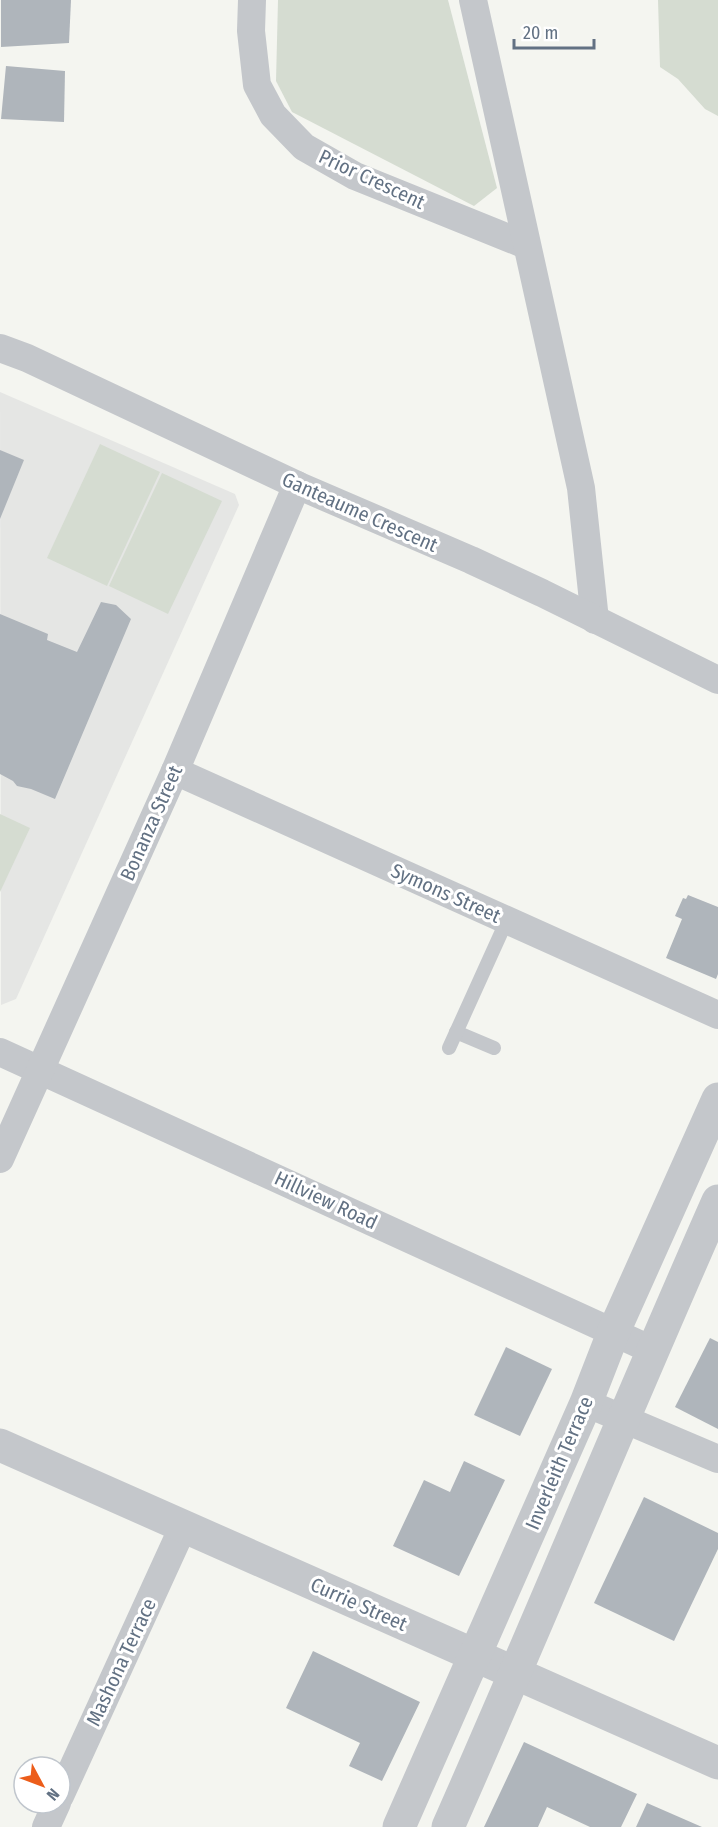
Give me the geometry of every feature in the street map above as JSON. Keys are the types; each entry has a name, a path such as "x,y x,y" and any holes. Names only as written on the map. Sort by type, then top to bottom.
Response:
{"street":[{"name":"Prior Crescent","path":"252,0 251,31 257,85 273,116 304,147 355,176 526,245"},
{"path":"473,0 581,488 595,620"},
{"name":"Ganteaume Crescent","path":"0,348 38,363 297,485 471,560 718,680"},
{"name":"Bonanza Street","path":"0,1159 175,771 297,485"},
{"name":"Symons Street","path":"175,771 718,1015"},
{"name":"Hillview Road","path":"0,1052 652,1350"},
{"name":"Inverleith Terrace","path":"399,1827 718,1099"},
{"path":"448,1827 516,1674 652,1350 718,1201"},
{"path":"586,1403 718,1458"},
{"name":"Currie Street","path":"0,1445 718,1763"},
{"name":"Mashona Terrace","path":"72,1770 183,1527"}],"lane":[{"path":"449,1048 507,920"},
{"path":"456,1032 494,1048"}],"shaded area":[{"path":"278,0 448,0 497,188 474,206 292,112 276,81"},
{"path":"658,0 718,0 718,116 705,109 678,79 660,67"},
{"path":"0,392 235,494 239,505 16,999 1,1005"},
{"path":"100,444 160,472 107,586 47,558"},
{"path":"162,473 222,501 168,614 109,586"},
{"path":"0,814 30,828 0,892"}],"building":[{"path":"1,0 71,0 69,43 1,47"},
{"path":"6,66 65,71 64,122 1,119"},
{"path":"0,450 24,460 0,519"},
{"path":"101,602 116,605 131,619 55,799 17,786 0,774 0,614 48,634 47,640 77,652"},
{"path":"688,895 718,907 718,974 716,979 666,958 682,919 675,916 683,898 686,899"},
{"path":"710,1338 718,1342 718,1429 675,1407"},
{"path":"506,1347 552,1369 520,1436 474,1415"},
{"path":"464,1461 505,1480 459,1576 393,1546 424,1480 450,1492"},
{"path":"644,1497 718,1533 718,1549 674,1641 594,1603"},
{"path":"313,1651 420,1702 382,1781 349,1766 360,1743 286,1708"},
{"path":"524,1742 637,1794 621,1827 590,1827 547,1807 538,1827 484,1827"},
{"path":"647,1803 702,1827 636,1827"}]}
